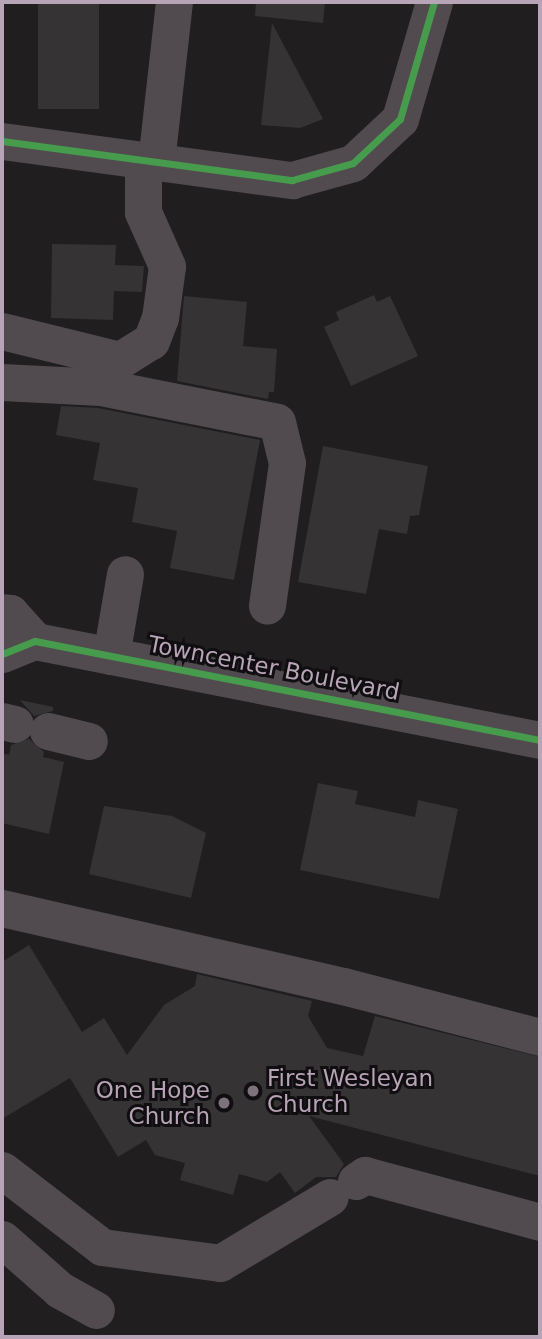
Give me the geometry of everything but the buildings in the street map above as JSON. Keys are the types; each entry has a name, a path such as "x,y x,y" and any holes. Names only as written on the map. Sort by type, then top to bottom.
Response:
{"street":[{"path":"2,331 120,360 151,341 160,318 167,266 144,212 149,161 174,2"},
{"path":"2,163 19,143 292,180 354,163 400,119 434,2"},
{"path":"2,382 102,387 277,422 287,463 267,607"},
{"path":"111,656 125,574"},
{"path":"2,612 10,613 35,641 2,654"},
{"name":"Towncenter Boulevard","path":"35,641 540,740"},
{"path":"22,726 89,741"},
{"path":"2,908 343,986 540,1037"},
{"path":"2,1170 102,1247 220,1263 365,1175 540,1222"},
{"path":"2,1239 60,1290 96,1310"}],"shaded area":[{"path":"2,2 540,2 540,1337 2,1337"}],"cycle path":[{"path":"2,141 292,180 353,163 400,119 434,2"},
{"path":"2,654 35,641 540,740"}],"place":[{"name":"First Wesleyan Church","path":"253,1091"},
{"name":"One Hope Church","path":"224,1103"}]}
